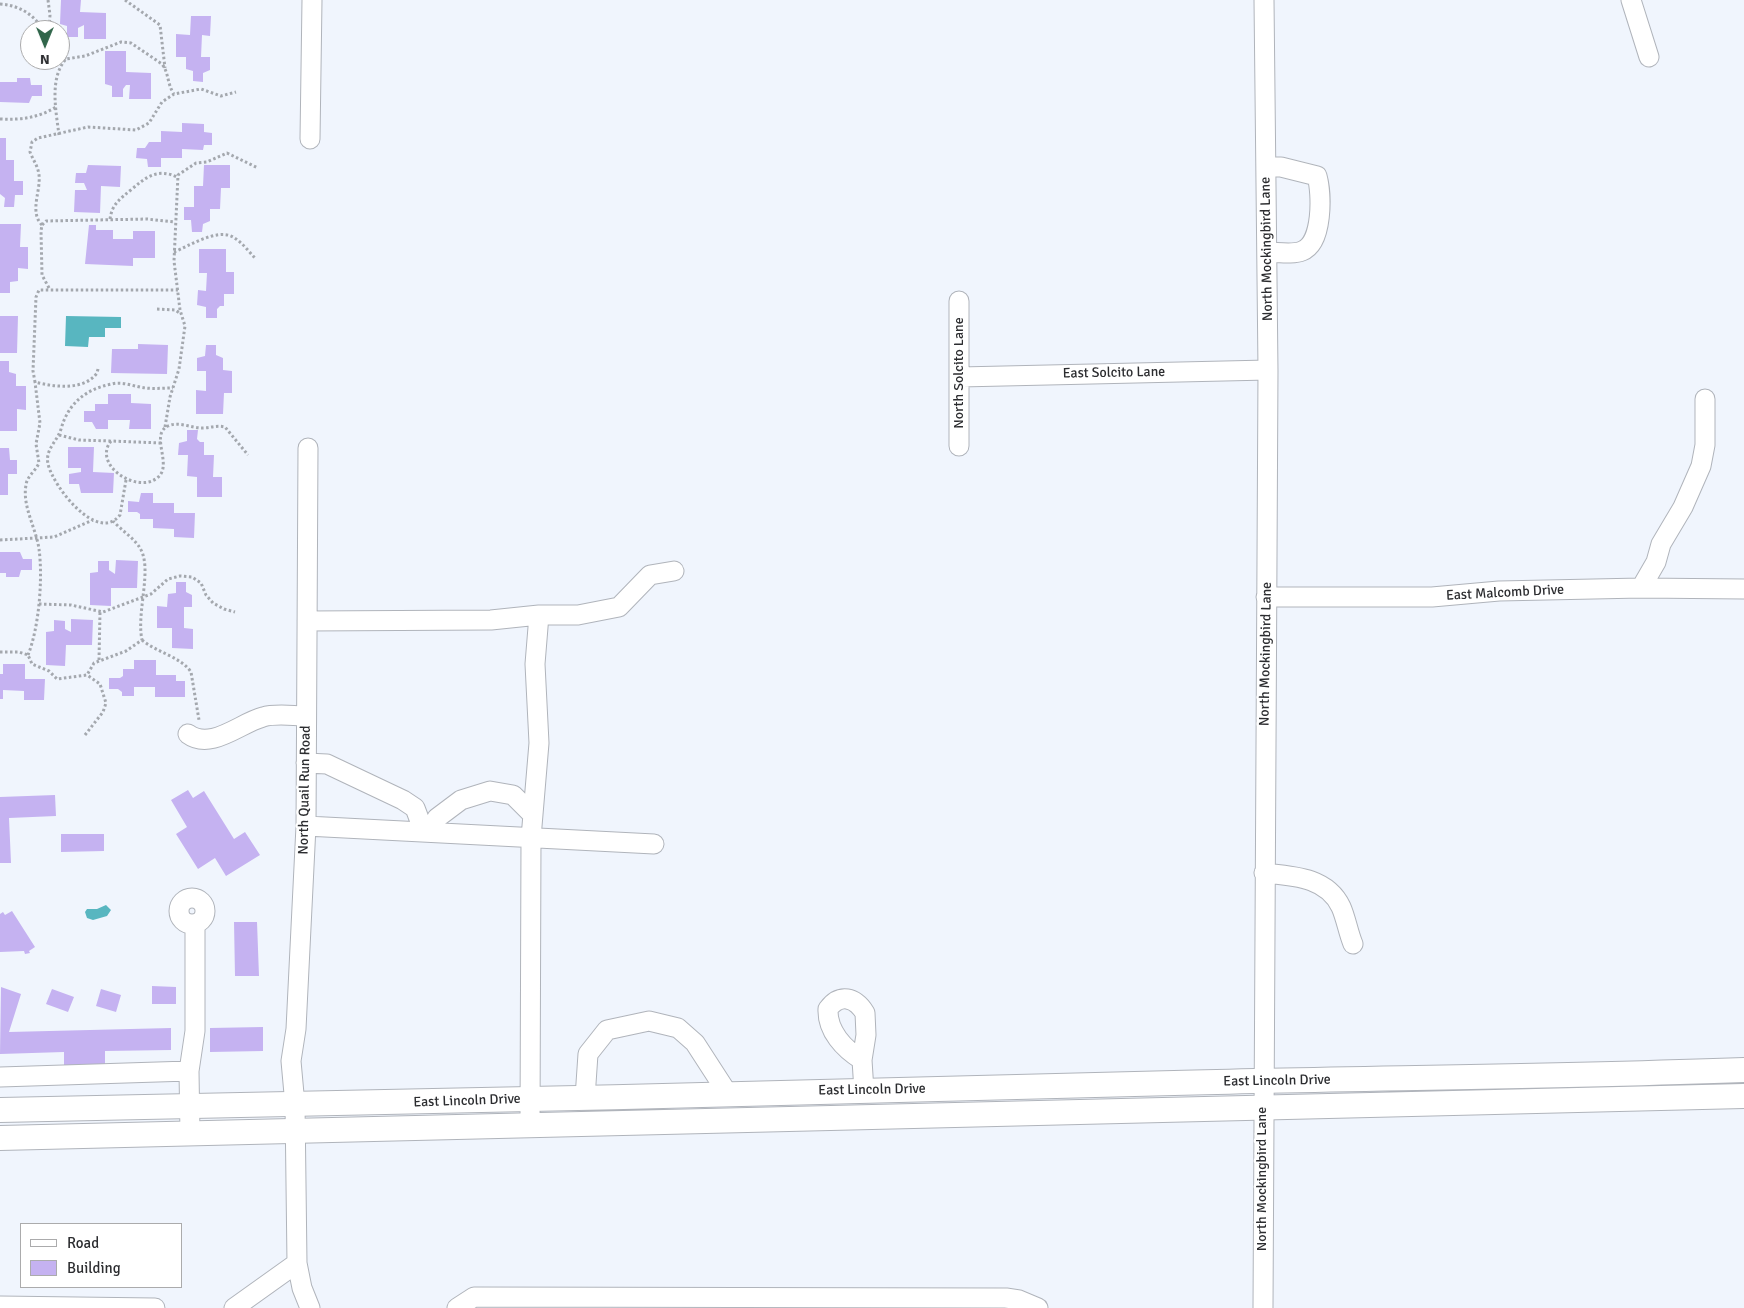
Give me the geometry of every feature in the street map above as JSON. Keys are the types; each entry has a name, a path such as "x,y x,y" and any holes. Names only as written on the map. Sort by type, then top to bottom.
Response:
{"main road":[{"name":"East Lincoln Drive","path":"0,1110 295,1106 1744,1070"},
{"path":"1599,1075 1600,1100"},
{"path":"858,1118 862,1091"},
{"name":"East Lincoln Drive","path":"0,1138 1744,1096"}],"street":[{"path":"310,139 312,0"},
{"name":"North Mockingbird Lane","path":"1263,1308 1262,1081 1268,370 1264,0"},
{"path":"1631,0 1649,57"},
{"path":"1266,167 1281,167 1317,176 1321,188 1319,221 1311,245 1301,252 1267,252"},
{"name":"North Solcito Lane","path":"959,300 959,446"},
{"name":"East Solcito Lane","path":"960,377 1268,370"},
{"path":"1642,588 1656,562 1662,544 1683,507 1701,466 1704,445 1705,399"},
{"name":"North Quail Run Road","path":"308,448 306,826 296,1029 291,1061 296,1131 297,1263 302,1288 310,1308"},
{"path":"307,621 491,620 538,615 578,615 619,608 650,575 674,571"},
{"name":"East Malcomb Drive","path":"1266,597 1432,597 1498,591 1642,588 1744,590"},
{"path":"530,1126 531,838 539,743 534,664 538,615"},
{"path":"193,727 202,740 220,737 240,725 265,716 306,716"},
{"path":"306,763 327,764 403,800 415,808 427,832"},
{"path":"427,832 437,818 462,800 490,791 513,795 533,815"},
{"path":"306,826 654,844"},
{"path":"1264,873 1299,876 1316,882 1329,892 1342,909 1353,944"},
{"path":"190,1134 189,1071 195,1031 195,924"},
{"path":"585,1098 588,1054 607,1030 649,1022 678,1028 695,1043 728,1094"},
{"path":"862,1060 862,1091"},
{"path":"0,1076 189,1071"},
{"path":"234,1308 297,1263"},
{"path":"457,1308 474,1297 661,1303 1006,1298 1019,1300 1038,1308"},
{"path":"0,1306 155,1308"}],"path":[{"path":"48,0 50,20"},
{"path":"126,0 160,25 168,86 174,94"},
{"path":"0,4 19,8 34,20"},
{"path":"70,58 86,56 112,44 131,43 165,68"},
{"path":"59,70 57,74 56,107 59,135"},
{"path":"49,289 42,275 42,225 36,216 35,210 39,190 38,168 30,152 32,142 38,138 59,135 88,127 136,130 143,128 153,118 162,102 174,94 201,89 221,96 236,92"},
{"path":"0,119 32,118 45,114 56,107"},
{"path":"177,177 196,163 207,162 227,153 258,168"},
{"path":"110,219 117,200 147,176 164,173 177,177"},
{"path":"110,441 106,450 107,458 112,468 126,480 148,482 156,480 161,474 164,465 161,434 165,427 179,369 185,326 178,290 174,252 177,177"},
{"path":"42,225 51,220 110,219 175,222"},
{"path":"174,252 206,239 228,235 235,238 256,259"},
{"path":"85,735 102,712 106,703 100,684 87,675 57,679 49,671 32,664 28,655 37,627 39,604 39,549 25,492 28,478 39,463 36,444 40,423 33,370 36,297 39,290 49,289 178,290"},
{"path":"157,309 175,310 182,314"},
{"path":"35,382 53,386 73,385 91,380 98,373 98,369"},
{"path":"126,480 120,515 113,521 104,523 93,520 76,508 62,493 53,478 48,464 50,446 59,435 68,409 89,393 113,384 146,388 173,388"},
{"path":"165,427 172,424 202,428 225,427 248,455"},
{"path":"59,435 79,440 161,443"},
{"path":"39,463 48,464"},
{"path":"0,540 36,539 64,534 93,520"},
{"path":"113,521 140,547 144,557 146,568 139,626 142,640 155,650 188,666 191,672 193,727"},
{"path":"39,604 72,605 100,612 151,594 168,579 180,576 192,577 201,583 206,595 213,603 235,612"},
{"path":"99,660 100,612"},
{"path":"87,675 94,663 126,651 142,640"},
{"path":"0,652 8,651 28,655"}],"water":[{"path":"66,316 121,317 121,328 105,328 105,337 89,337 88,347 65,346"},
{"path":"106,905 111,910 107,916 93,920 87,918 85,912 87,909 97,909"}],"building":[{"path":"61,0 81,0 80,12 106,13 106,39 84,39 84,25 78,28 78,37 70,37 70,20 60,20"},
{"path":"191,16 211,16 210,36 202,35 201,57 210,57 210,70 203,73 203,82 193,81 193,71 186,69 186,57 176,57 176,34 190,35"},
{"path":"105,51 126,51 126,72 151,73 151,99 129,99 130,85 126,85 123,89 123,97 112,97 112,86 105,84"},
{"path":"17,78 30,78 31,85 42,85 42,96 32,96 29,103 0,102 0,82 17,82"},
{"path":"182,123 204,124 204,132 212,133 212,145 204,145 203,150 182,149 182,158 161,158 161,167 148,167 147,159 136,158 137,148 145,148 149,142 161,142 161,131 182,132"},
{"path":"0,138 6,138 6,160 14,160 14,181 23,181 23,195 15,195 14,207 4,207 5,198 0,194"},
{"path":"88,165 121,166 120,187 101,186 100,213 74,212 75,190 87,190 84,183 75,183 76,173 86,173"},
{"path":"204,165 230,165 230,188 221,188 220,209 210,209 210,221 203,224 202,232 192,232 191,220 184,220 184,207 194,207 194,186 203,186"},
{"path":"0,224 21,224 20,247 28,247 28,269 18,268 18,281 10,282 10,293 0,293"},
{"path":"89,225 96,225 96,230 113,230 113,239 133,239 133,231 155,231 155,258 133,258 133,266 85,264"},
{"path":"199,249 226,249 226,272 234,272 234,294 224,294 224,306 220,306 217,309 217,318 206,318 206,307 197,305 198,290 206,291 207,273 199,273"},
{"path":"0,316 18,316 17,353 0,353"},
{"path":"138,344 168,345 167,374 111,373 112,349 138,349"},
{"path":"206,345 216,345 216,355 223,358 223,370 232,371 232,393 224,393 223,414 196,414 196,390 206,391 206,371 197,371 197,358 205,356"},
{"path":"0,361 9,361 9,372 16,374 16,386 26,386 26,410 17,409 17,431 0,431"},
{"path":"108,394 131,394 131,403 151,404 151,429 129,429 130,420 108,420 108,429 96,429 92,422 84,422 84,411 95,411 95,404 108,404"},
{"path":"187,430 198,430 197,439 200,442 204,442 204,455 214,455 213,477 222,477 222,497 197,497 197,477 187,476 188,455 178,455 179,443 187,441"},
{"path":"68,447 94,447 93,472 114,473 113,493 81,493 79,484 69,484 69,474 81,472 81,468 68,468"},
{"path":"0,448 9,448 10,460 17,460 17,474 8,474 8,495 0,495"},
{"path":"141,493 153,493 153,503 174,503 174,513 195,513 194,538 174,537 174,529 153,528 153,519 140,519 140,514 137,512 128,512 128,501 139,502"},
{"path":"0,552 20,552 23,559 32,559 32,570 21,570 19,577 6,577 6,573 0,573"},
{"path":"116,560 138,561 137,588 111,588 111,606 90,605 90,573 98,572 98,561 109,561 109,570 115,574"},
{"path":"176,582 186,582 186,592 192,595 192,607 184,607 184,628 193,629 193,649 172,648 172,628 157,628 157,606 167,607 168,594 176,593"},
{"path":"71,619 93,620 92,645 66,645 65,666 46,665 46,632 54,631 54,620 65,621 65,629 71,632"},
{"path":"134,660 156,660 156,675 176,675 176,681 185,681 185,697 155,697 155,687 134,687 134,696 122,696 122,692 118,689 109,689 109,678 120,678 123,676 123,669 134,669"},
{"path":"3,664 25,664 25,679 45,679 44,700 24,700 24,691 3,690 3,699 0,699 0,674 3,674"},
{"path":"188,790 193,798 204,791 234,839 245,832 260,855 226,876 215,858 198,869 176,834 187,827 171,800"},
{"path":"55,795 56,816 9,818 11,863 0,863 0,797"},
{"path":"61,834 104,834 104,851 61,852"},
{"path":"12,911 35,947 29,951 30,953 25,954 24,951 0,952 0,914 3,912 5,915"},
{"path":"234,922 257,922 259,976 235,976"},
{"path":"152,986 176,987 176,1004 152,1004"},
{"path":"1,987 21,994 9,1032 171,1028 171,1050 105,1051 105,1068 64,1069 64,1052 0,1054"},
{"path":"52,989 74,997 68,1012 46,1004"},
{"path":"101,989 121,995 116,1012 96,1006"},
{"path":"263,1027 263,1051 210,1052 210,1028"}]}
